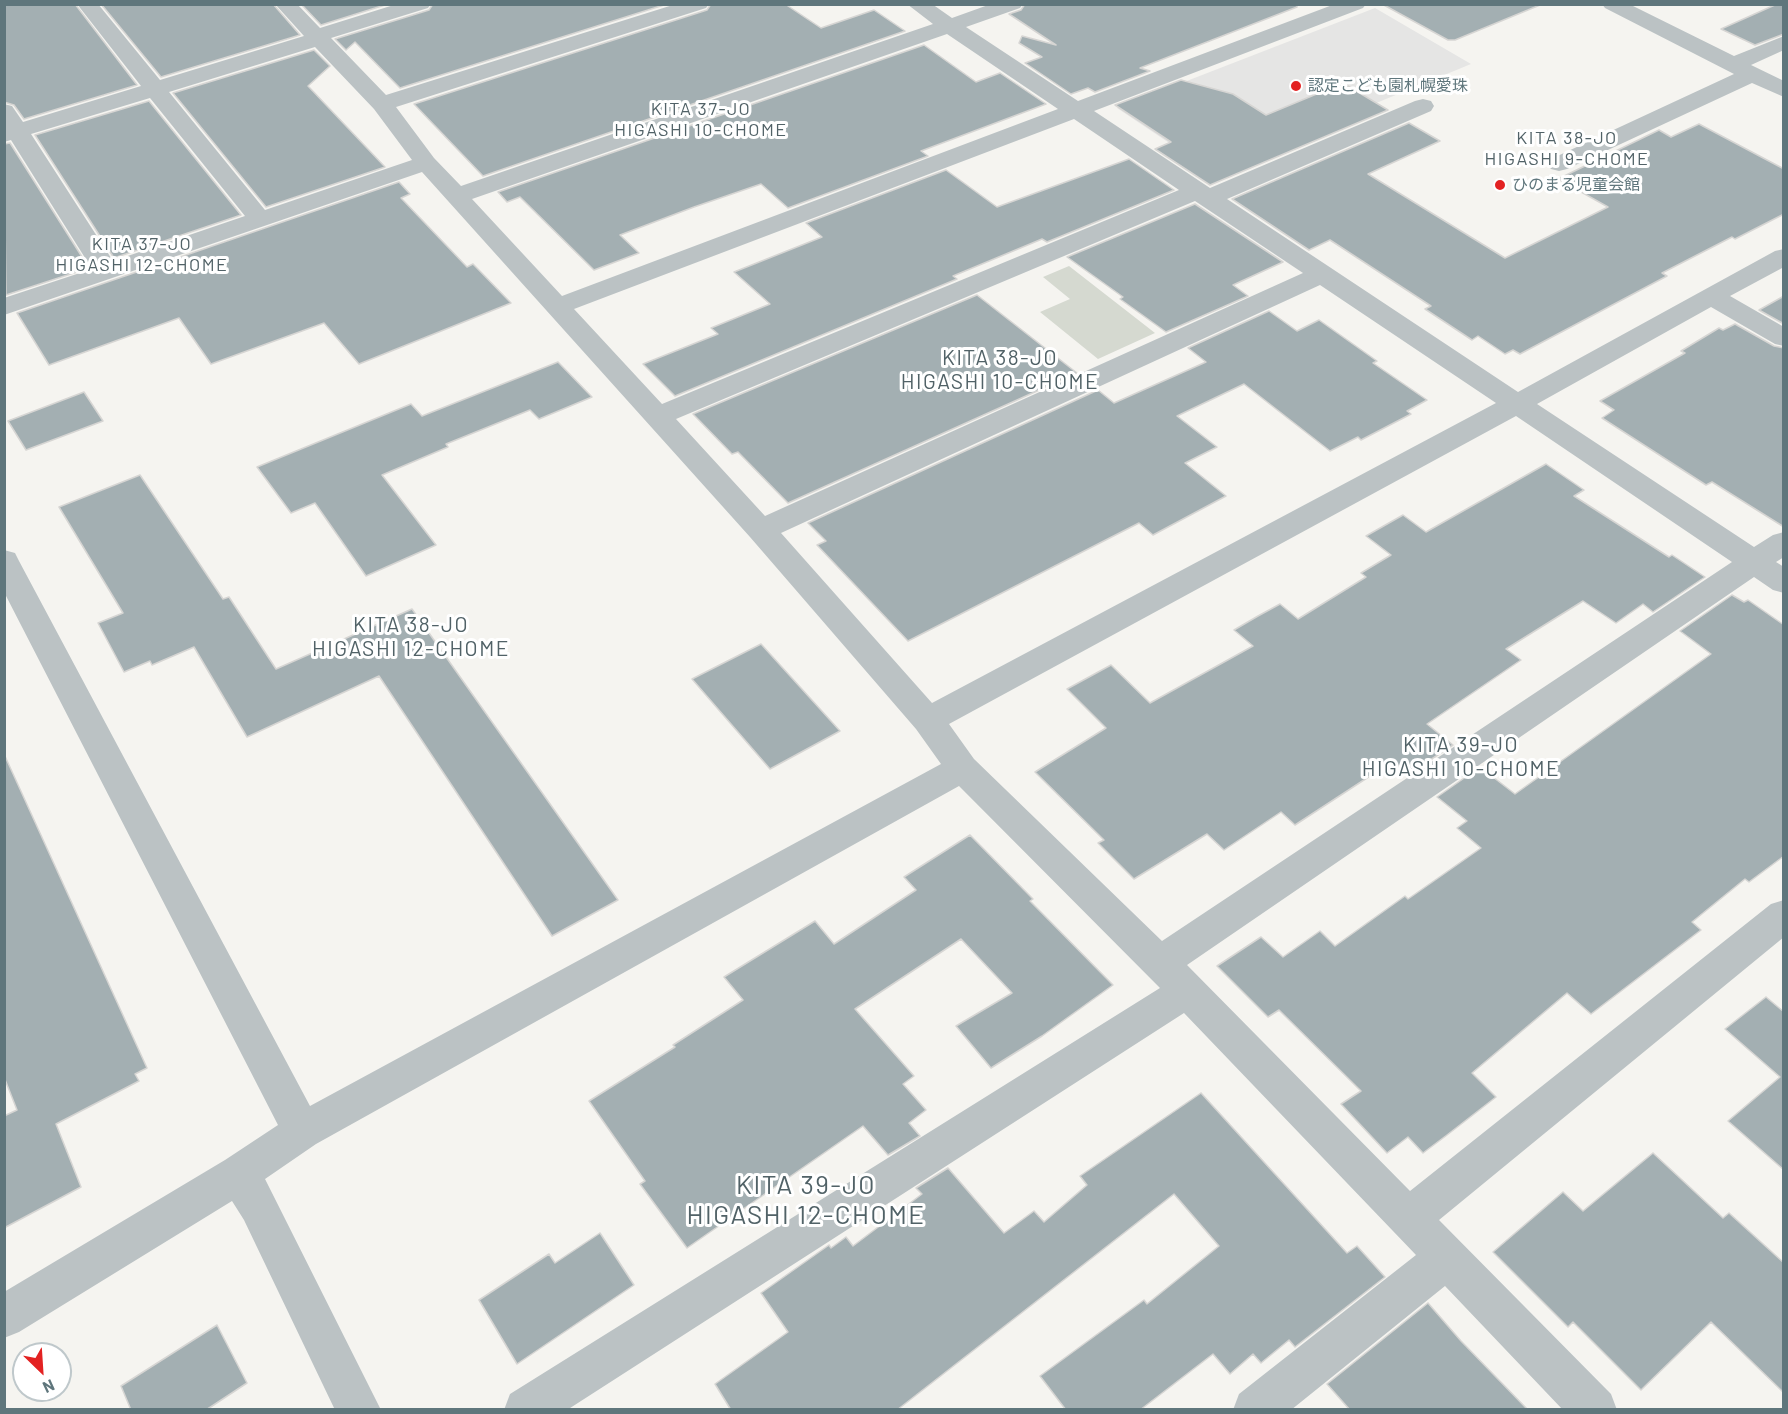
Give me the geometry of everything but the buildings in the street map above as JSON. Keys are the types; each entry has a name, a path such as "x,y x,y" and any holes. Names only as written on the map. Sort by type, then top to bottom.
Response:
{"street":[{"path":"87,4 260,219"},
{"path":"285,4 382,104 426,163 761,530 928,720 962,768 1173,977 1595,1410"},
{"path":"11,133 421,4"},
{"path":"382,104 699,4"},
{"path":"917,4 1320,275 1784,582"},
{"path":"456,196 1013,4"},
{"path":"558,306 1076,112 1356,4"},
{"path":"1612,4 1784,90"},
{"path":"1559,164 1742,70 1784,42"},
{"path":"656,417 1423,106"},
{"path":"4,111 11,133 106,272"},
{"path":"4,307 426,163"},
{"path":"928,720 1515,405 1784,256"},
{"path":"761,530 1320,275"},
{"path":"1711,296 1784,338"},
{"path":"526,1410 1173,977 1784,542"},
{"path":"4,561 302,1131"},
{"path":"4,1317 239,1174 302,1131 962,768"},
{"path":"1408,1219 1784,915"},
{"path":"239,1174 258,1206 359,1410"},
{"path":"1255,1410 1446,1258"}],"shaded area":[{"name":"認定こども園札幌愛珠","path":"1375,8 1471,64 1211,171 1117,108"},
{"path":"1069,266 1155,333 1098,359 1040,312 1070,299 1043,277"}],"place":[{"name":"認定こども園札幌愛珠","path":"1296,86"},
{"name":"ひのまる児童会館","path":"1500,185"}],"district":[{"name":"KITA 37-JO HIGASHI 10-CHOME","path":"701,119"},
{"name":"KITA 38-JO HIGASHI 9-CHOME","path":"1567,148"},
{"name":"KITA 37-JO HIGASHI 12-CHOME","path":"142,254"},
{"name":"KITA 38-JO HIGASHI 10-CHOME","path":"1000,370"},
{"name":"KITA 38-JO HIGASHI 12-CHOME","path":"411,637"},
{"name":"KITA 39-JO HIGASHI 10-CHOME","path":"1461,757"},
{"name":"KITA 39-JO HIGASHI 12-CHOME","path":"806,1200"}]}
